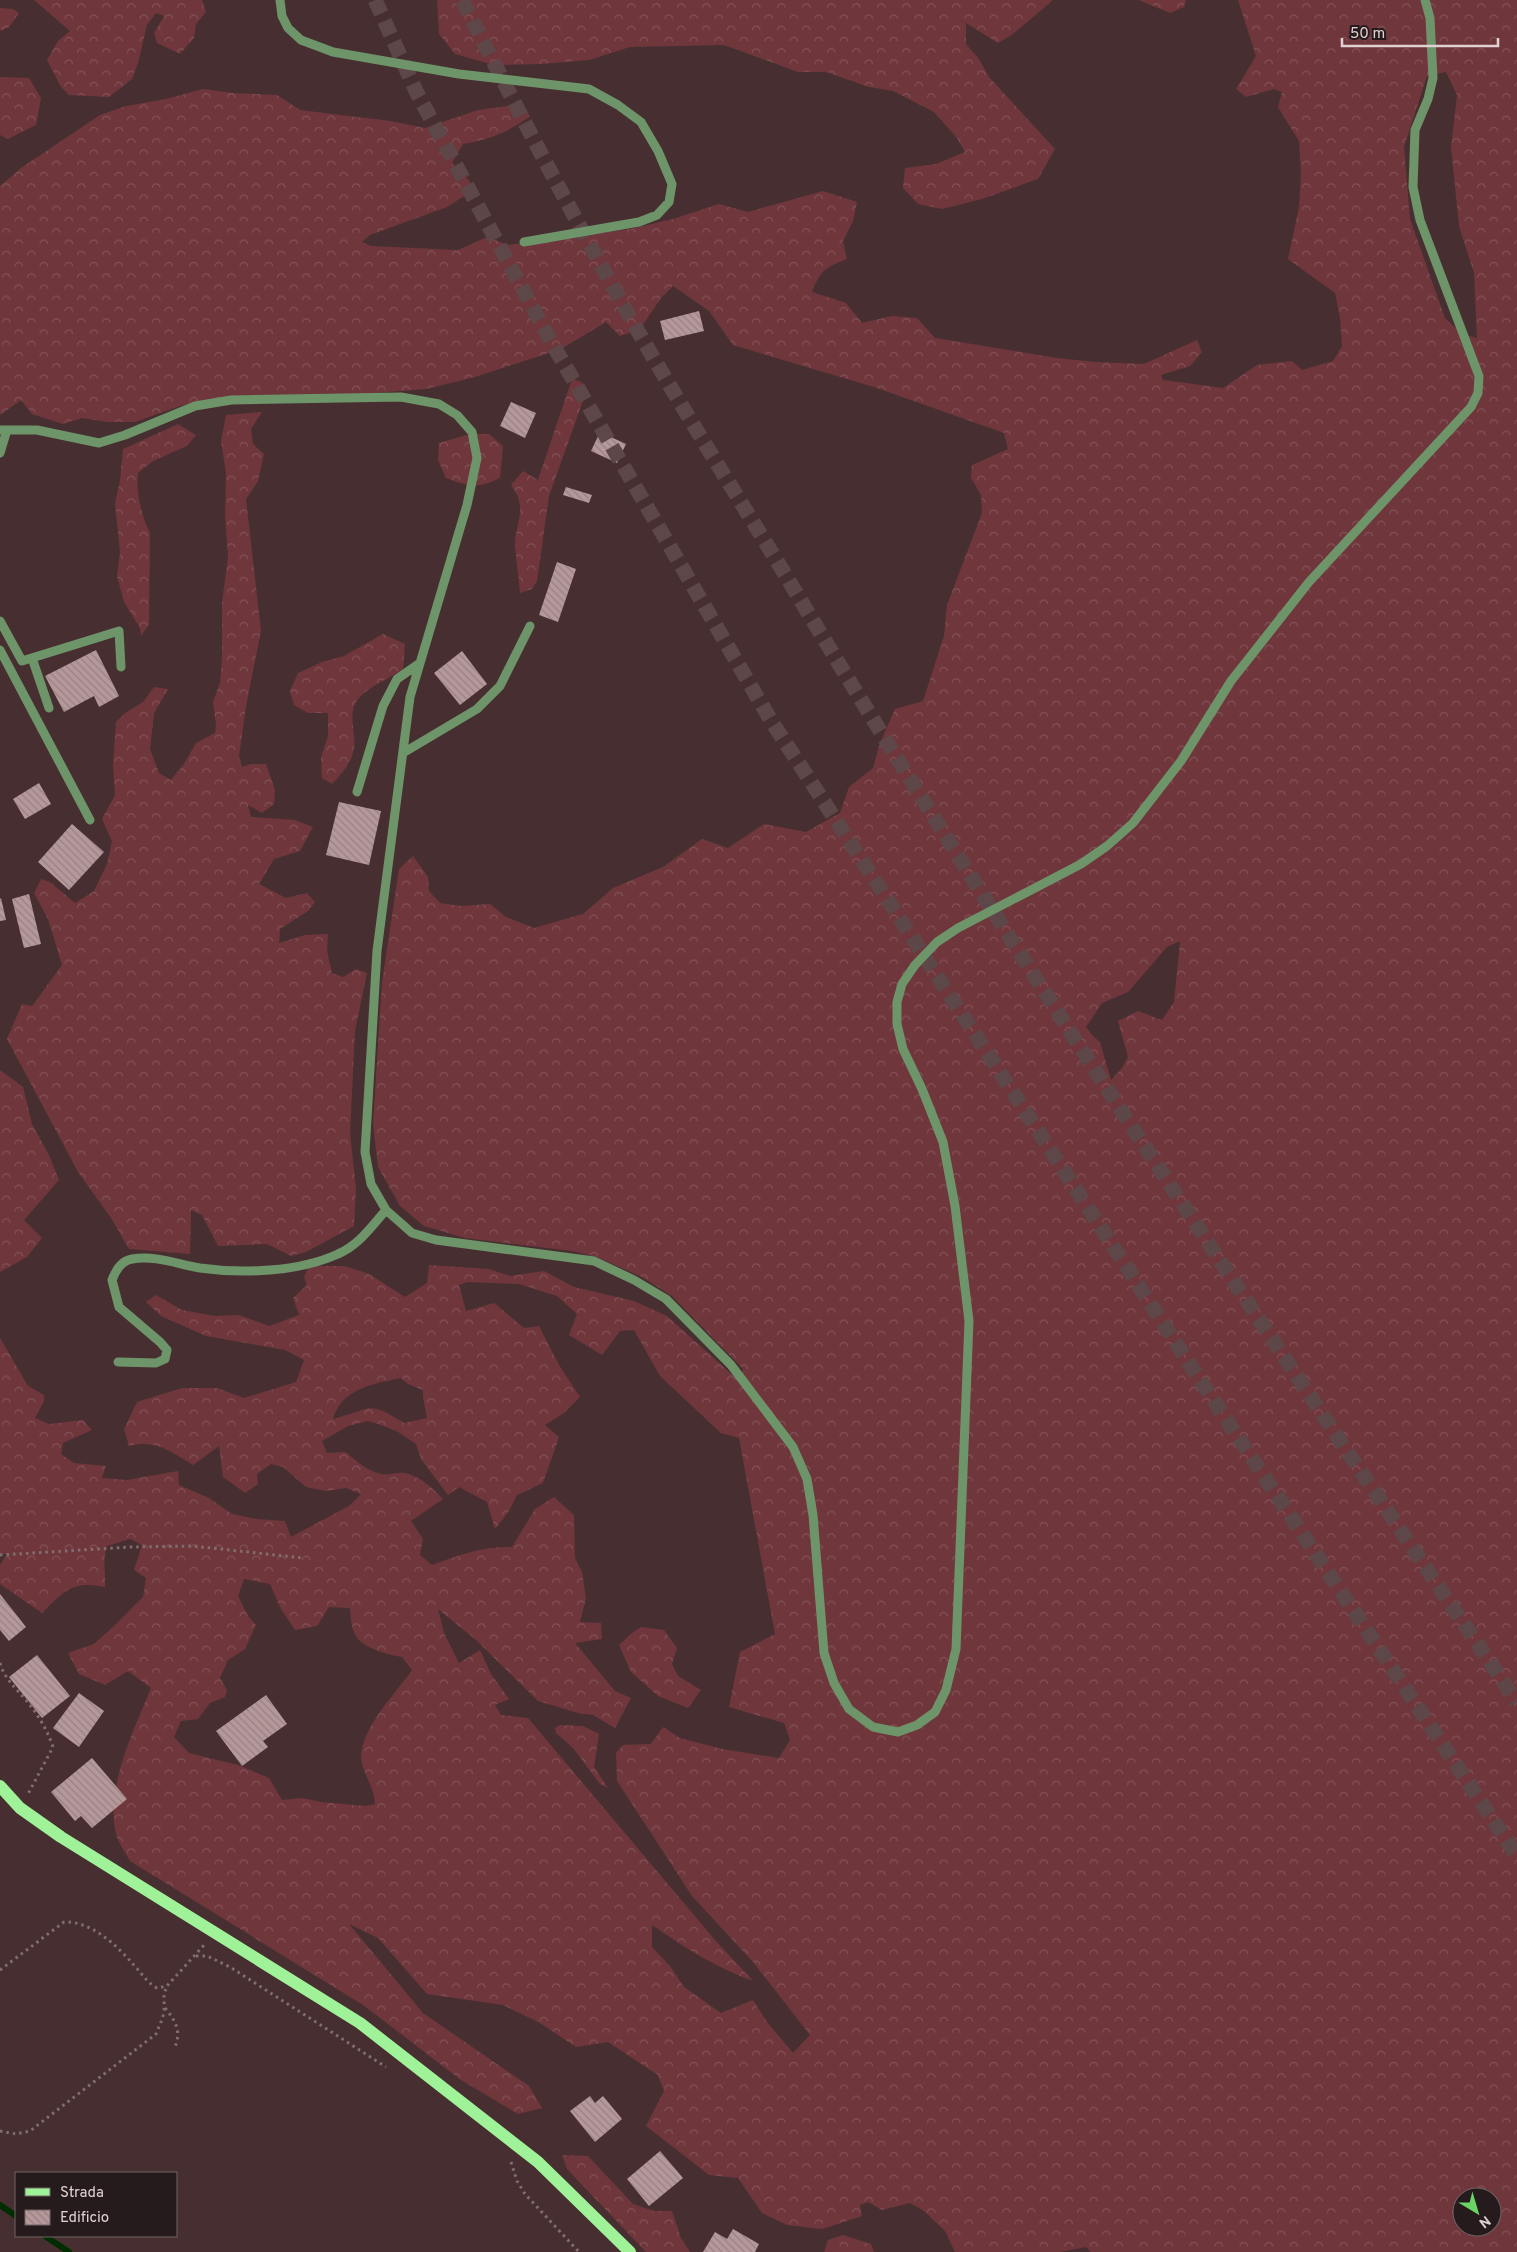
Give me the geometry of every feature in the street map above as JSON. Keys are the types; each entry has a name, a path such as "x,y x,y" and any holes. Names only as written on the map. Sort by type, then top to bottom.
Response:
{"main road":[{"path":"0,1786 20,1808 61,1838 360,2023 538,2162 630,2252"}],"street":[{"path":"280,0 282,16 288,28 301,40 333,52 459,74 589,90 618,105 641,122 658,151 672,184 669,202 657,215 639,222 524,242"},
{"path":"0,454 4,430 37,430 99,443 125,436 195,406 230,400 401,397 439,404 457,415 472,432 477,458 466,505 410,697 377,951 365,1152 371,1184 386,1210 412,1233 436,1240 594,1262 634,1280 666,1299 730,1365 793,1447 807,1479 813,1515 824,1653 834,1683 849,1709 873,1727 898,1732 917,1725 935,1712 946,1690 956,1649 968,1321 955,1206 943,1142 922,1089 903,1049 897,1024 896,1002 902,984 915,965 936,942 958,928 1081,864 1107,846 1133,823 1181,761 1231,681 1309,582 1471,407 1478,393 1479,376 1420,220 1414,187 1415,130 1428,99 1433,78 1430,18 1425,0"},
{"path":"0,621 22,661 119,631 121,668"},
{"path":"403,753 477,708 494,692 500,686 530,626"},
{"path":"0,650 90,820"},
{"path":"32,658 49,708"},
{"path":"357,792 383,706 397,679 420,663"},
{"path":"118,1362 156,1363 165,1359 167,1350 119,1306 112,1280 123,1262 132,1259 155,1259 201,1268 247,1272 293,1267 338,1254 355,1244 386,1210"}],"path":[{"path":"0,1555 131,1547 193,1546 303,1558"},
{"path":"0,1663 3,1674 26,1700 48,1731 53,1747 20,1808"},
{"path":"0,1970 57,1925 74,1921 88,1926 119,1950 152,1985 157,1988 167,1986"},
{"path":"0,2132 16,2134 30,2131 156,2034 164,2008 163,1995 167,1986 196,1956 207,1956 230,1967 387,2067"},
{"path":"164,2008 174,2019 178,2030 177,2043 174,2049"},
{"path":"506,2154 511,2161 517,2181 525,2194 579,2252"}],"green space":[{"path":"34,0 202,0 206,12 196,24 194,38 180,54 157,43 154,33 164,16 156,13 147,25 132,79 109,97 69,95 61,87 47,60 58,41 70,31"},
{"path":"437,0 1053,0 1013,34 998,43 966,23 966,44 979,59 989,77 1055,149 1038,179 982,199 942,209 918,204 903,188 905,168 936,164 965,152 957,138 934,112 893,91 869,87 826,72 798,72 724,45 630,47 589,60 494,65 455,54 439,34"},
{"path":"1139,0 1186,0 1184,7 1170,13"},
{"path":"1238,0 1517,0 1517,2252 1091,2252 1086,2247 1060,2252 955,2252 945,2231 924,2211 910,2203 882,2210 868,2202 860,2205 862,2216 822,2229 787,2225 762,2213 738,2178 709,2175 646,2126 664,2091 658,2075 608,2042 576,2047 540,2023 503,2005 427,1994 378,1938 349,1924 423,2013 529,2086 542,2108 518,2114 461,2080 363,2005 130,1861 117,1837 114,1801 122,1761 151,1688 128,1671 105,1685 79,1674 68,1653 94,1644 143,1597 146,1578 134,1570 142,1545 130,1539 107,1546 104,1562 105,1587 94,1585 76,1586 63,1593 42,1613 0,1584 0,1565 7,1554 0,1554 0,1338 28,1386 44,1395 44,1401 35,1418 49,1424 83,1420 92,1430 63,1443 61,1454 74,1463 106,1466 102,1478 127,1480 178,1471 179,1485 209,1498 232,1514 256,1519 285,1521 291,1537 349,1506 361,1494 346,1488 326,1491 306,1487 283,1467 271,1464 257,1474 258,1484 245,1493 223,1477 219,1446 193,1465 163,1448 147,1444 129,1446 124,1429 137,1402 182,1388 217,1388 244,1398 296,1382 304,1360 285,1350 206,1336 161,1316 146,1302 156,1295 182,1310 215,1316 239,1315 269,1326 299,1315 293,1298 307,1285 304,1277 309,1266 345,1266 369,1274 405,1297 427,1283 429,1265 489,1269 510,1276 544,1271 574,1287 634,1301 667,1316 739,1381 743,1369 672,1296 642,1277 597,1257 572,1251 465,1238 424,1226 400,1206 378,1167 373,1124 382,982 399,869 413,856 428,877 429,891 440,903 461,906 490,904 506,917 534,928 583,914 613,888 663,867 702,839 728,848 764,824 806,832 840,813 849,787 873,768 880,743 895,709 923,701 944,636 947,605 982,513 981,495 971,478 972,465 1008,449 1004,433 874,387 733,345 709,311 673,286 661,298 640,329 620,336 606,322 561,349 475,377 426,389 362,394 230,397 183,405 135,422 108,422 82,418 63,424 32,414 21,400 0,415 0,186 21,168 100,115 126,106 166,99 203,89 233,93 277,95 300,110 390,121 425,128 478,110 522,104 530,116 498,135 463,144 452,163 465,175 475,189 447,207 370,235 362,242 371,246 458,250 487,237 508,245 631,229 673,219 719,204 748,212 823,191 857,202 853,221 843,241 847,259 825,270 818,278 812,292 846,303 862,323 892,316 917,318 935,338 1057,358 1095,362 1144,364 1197,340 1202,352 1190,366 1161,375 1163,380 1223,388 1257,365 1292,361 1302,370 1333,361 1342,346 1340,318 1335,293 1288,259 1299,207 1301,175 1299,141 1278,107 1282,92 1274,89 1246,97 1236,89 1256,56","holes":["1446,72 1457,95 1451,147 1459,226 1474,273 1477,338 1462,334 1445,318 1410,219 1404,147 1427,76","1180,941 1174,1002 1162,1020 1138,1011 1118,1021 1128,1057 1122,1068 1111,1080 1100,1042 1086,1027 1102,1003 1128,992 1167,947","467,1282 519,1284 557,1296 577,1314 569,1335 602,1355 620,1331 634,1330 660,1376 721,1433 739,1438 775,1634 740,1652 729,1707 784,1723 790,1740 779,1758 722,1749 680,1738 663,1727 651,1744 623,1745 616,1753 617,1781 692,1896 753,1962 810,2035 793,2053 767,2022 753,2000 721,2013 684,1987 670,1966 652,1947 652,1925 713,1963 753,1981 715,1940 528,1718 501,1715 495,1705 509,1699 491,1674 480,1650 459,1663 444,1633 438,1609 476,1640 538,1701 578,1713 593,1715 615,1728 631,1698 615,1691 575,1643 602,1639 601,1623 580,1622 586,1598 582,1572 575,1558 574,1515 554,1497 535,1509 512,1547 481,1550 432,1565 420,1555 423,1539 411,1521 443,1499 435,1490 416,1477 405,1473 387,1475 376,1473 366,1468 346,1452 327,1453 322,1441 348,1426 368,1421 398,1432 416,1444 421,1459 448,1495 459,1487 487,1502 495,1529 509,1511 517,1495 543,1483 559,1437 545,1425 564,1413 580,1397 559,1365 539,1326 524,1328 494,1303 466,1311 459,1285","401,1378 408,1384 423,1390 427,1418 404,1423 382,1411 369,1408 333,1419 343,1400 351,1394 370,1385","244,1579 270,1584 281,1609 295,1630 317,1626 329,1607 350,1608 353,1629 358,1639 372,1649 402,1657 412,1670 378,1714 361,1752 362,1764 372,1788 375,1804 365,1806 321,1802 302,1798 282,1800 269,1778 238,1765 189,1753 174,1737 181,1721 198,1719 210,1703 225,1697 227,1690 220,1678 228,1660 245,1649 256,1625 248,1616 238,1596"]},
{"path":"0,8 13,9 19,13 9,27 0,31"},
{"path":"0,77 29,78 41,98 36,125 8,139 0,135"},
{"path":"572,379 582,382 583,401 549,496 537,581 532,589 520,593 515,546 520,508 516,493 511,485 523,471 538,480"},
{"path":"262,412 251,429 253,444 264,454 258,481 246,499 261,631 246,706 239,756 242,767 251,764 266,764 275,790 274,804 262,813 248,805 251,817 295,820 313,827 300,851 274,859 259,884 286,898 307,893 315,902 308,911 280,929 279,943 305,935 328,934 327,951 332,973 343,977 356,969 367,973 355,1031 350,1133 356,1189 354,1226 306,1252 291,1256 267,1244 218,1246 202,1215 191,1210 190,1254 129,1249 111,1218 78,1172 7,1039 22,1004 32,1006 62,965 48,919 34,893 41,879 50,882 75,903 94,891 107,864 112,841 102,819 115,795 113,765 116,722 125,713 143,702 154,687 168,689 154,713 150,749 159,773 171,780 184,764 196,743 215,733 216,725 213,702 220,683 222,603 228,557 225,514 226,473 221,441 226,415"},
{"path":"178,424 196,435 187,446 153,461 138,473 140,504 150,533 149,624 141,636 140,628 124,602 117,576 120,552 115,503 120,481 123,449"},
{"path":"470,434 489,434 503,446 500,478 473,486 446,478 438,460 439,443"},
{"path":"383,634 405,644 403,669 368,690 358,699 352,717 353,753 346,767 332,784 322,778 321,758 328,736 328,713 308,713 294,705 290,691 298,673 322,662 344,656"},
{"path":"0,1070 23,1087 32,1124 49,1155 59,1180 24,1220 42,1238 27,1257 0,1272"},
{"path":"641,1627 664,1630 677,1648 672,1664 678,1676 701,1690 688,1708 658,1696 631,1672 619,1645"},
{"path":"560,1725 583,1726 599,1734 594,1767 608,1788 600,1784 573,1748 556,1733 555,1728"},
{"path":"562,2155 588,2156 633,2204 654,2211 672,2211 681,2238 690,2252 646,2252 567,2169"},
{"path":"843,2235 871,2244 874,2252 824,2252 828,2240"}],"building":[{"path":"699,311 704,331 665,340 660,321"},
{"path":"511,402 536,413 525,438 500,426"},
{"path":"600,432 626,444 617,463 591,451"},
{"path":"566,487 592,495 589,503 563,495"},
{"path":"557,562 576,569 558,622 539,615"},
{"path":"96,650 119,696 99,707 94,696 64,712 45,676"},
{"path":"462,651 487,684 460,705 434,673"},
{"path":"39,783 51,804 25,819 13,799"},
{"path":"339,802 381,811 369,865 326,855"},
{"path":"72,824 104,852 69,890 38,862"},
{"path":"29,894 41,944 24,948 12,899"},
{"path":"0,899 6,920 0,921"},
{"path":"0,1594 26,1627 9,1641 0,1630"},
{"path":"37,1655 70,1696 42,1718 9,1677"},
{"path":"79,1693 104,1711 79,1747 53,1728"},
{"path":"266,1695 287,1724 263,1741 268,1747 242,1766 216,1731"},
{"path":"92,1758 127,1799 92,1828 81,1816 75,1821 51,1792"},
{"path":"590,2096 595,2103 603,2096 622,2119 595,2142 570,2111"},
{"path":"660,2151 683,2178 649,2206 627,2179"},
{"path":"733,2229 759,2244 755,2252 703,2252 715,2232 727,2239"}],"waterway":[{"path":"0,2205 15,2215"},
{"path":"46,2237 69,2252"}],"tunnel":[{"path":"375,0 416,91 549,338 770,719 1200,1380 1517,1856"},
{"path":"462,0 557,184 637,329 870,715 1142,1142 1328,1423 1517,1702"}]}
